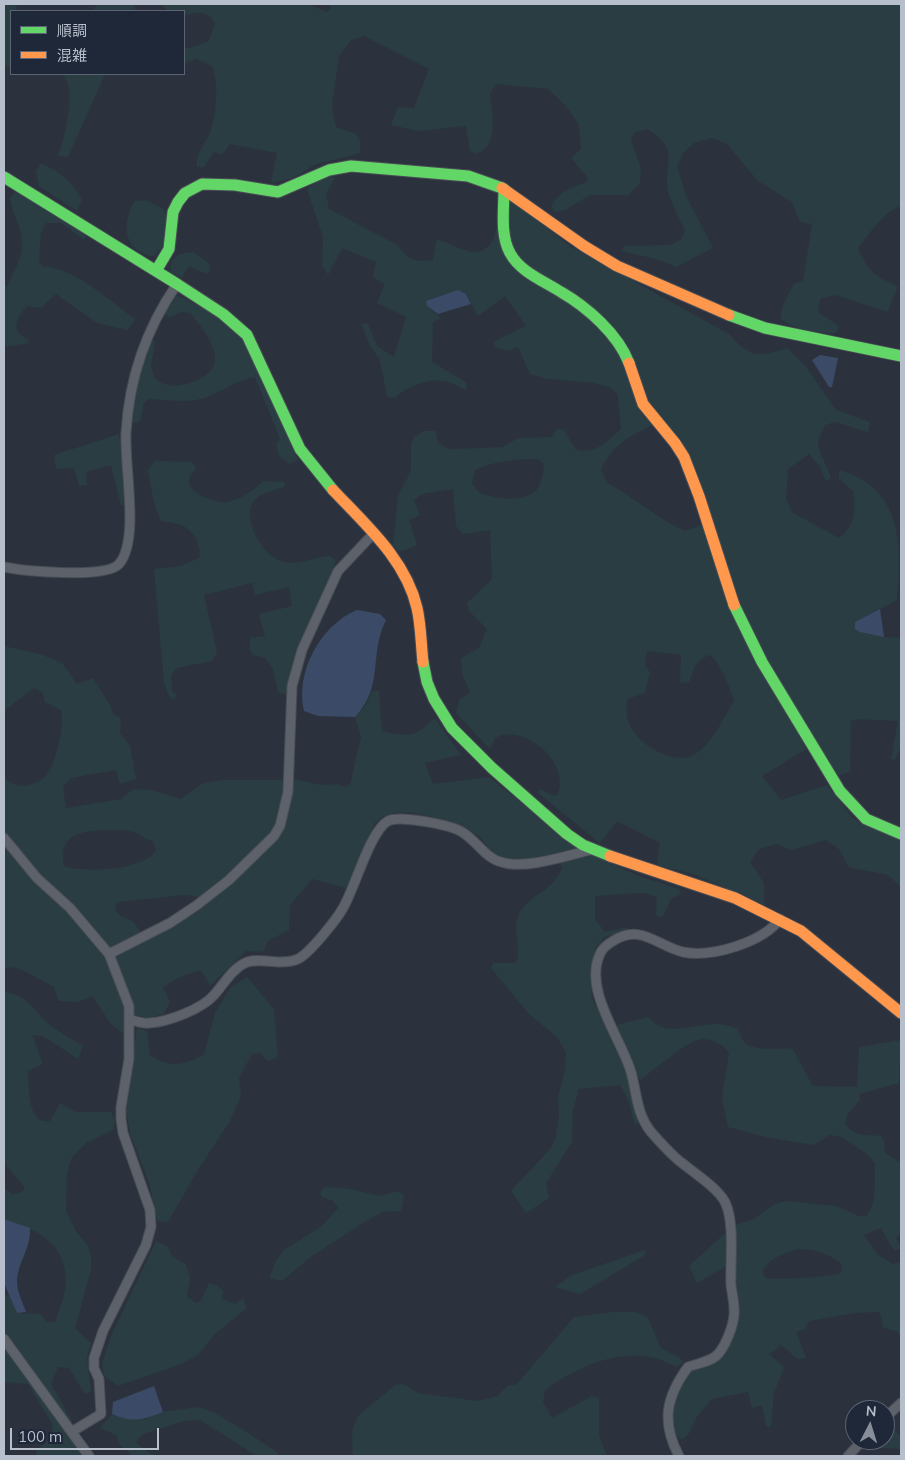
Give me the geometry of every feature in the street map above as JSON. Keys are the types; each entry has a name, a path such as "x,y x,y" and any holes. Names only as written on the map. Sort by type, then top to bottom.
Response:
{"street":[{"path":"156,271 169,249 173,212 178,202 185,193 202,184 216,183 278,192 329,170 351,166 425,174 468,176 504,189 584,246 617,266 708,308 765,328 901,356"},
{"path":"4,177 177,284 240,326 247,335 300,449 331,488 374,533 404,572 414,595 427,682 434,699 452,728 492,768 567,834 584,845 617,859 735,898 801,931 901,1013"},
{"path":"504,189 506,238 510,252 529,272 573,298 616,341 625,355 636,390 644,405 675,441 694,479 713,547 739,617 761,658 840,790 853,809 864,819 901,834"},
{"path":"4,567 54,572 101,571 113,568 122,559 129,542 126,434 138,361 149,330 177,284"},
{"path":"109,954 170,923 197,905 229,880 274,836 280,826 288,792 292,686 302,650 338,571 374,533"},
{"path":"130,1020 148,1024 197,1009 207,1003 233,972 246,962 280,962 298,959 316,942 343,908 373,841 381,827 389,820 407,820 463,832 490,857 499,862 509,864 539,862 595,849"},
{"path":"4,838 37,878 70,908 109,954 129,1006 129,1059 121,1119 123,1133 150,1210 151,1227 146,1245 103,1331 94,1358 94,1368 99,1379 101,1414 72,1431"},
{"path":"679,1456 666,1415 670,1398 688,1367 708,1361 718,1354 733,1324 735,1313 729,1214 721,1196 675,1157 644,1122 630,1068 600,998 597,972 599,954 605,946 627,934 645,935 686,953 730,948 742,945 773,929 780,919"},
{"path":"4,1339 90,1456"}],"shaded area":[{"path":"4,4 16,4 17,10 10,10 10,67 5,64"},
{"path":"98,4 133,4 136,10 92,10"},
{"path":"161,4 266,4 268,6 275,4 309,4 326,12 330,9 331,4 901,4 901,206 883,218 858,248 861,256 873,272 898,287 887,312 836,295 820,299 818,312 839,326 836,333 807,330 793,326 780,319 783,305 794,284 803,281 812,224 800,222 792,202 758,181 727,144 712,138 694,143 683,153 677,166 686,196 713,248 676,267 656,259 621,251 625,246 670,245 682,239 685,231 669,195 667,184 668,151 665,144 658,137 647,129 634,133 631,141 641,168 640,183 628,195 590,195 565,210 555,212 551,207 557,198 574,186 585,183 588,178 571,158 581,149 579,125 565,105 548,89 496,84 490,93 493,119 492,136 484,149 477,154 470,151 466,126 418,131 391,125 398,107 414,108 429,69 364,36 351,40 339,56 332,106 336,127 356,134 360,141 360,153 314,165 293,178 271,183 277,153 230,144 222,155 214,152 204,167 197,167 199,154 212,128 214,119 216,81 212,66 197,59 185,63 185,47 191,48 209,41 215,23 205,14 185,15 185,10 167,10"},
{"path":"63,75 105,75 68,157 58,156 69,113 70,100 67,80"},
{"path":"41,163 60,174 74,187 82,200 77,211 39,186 36,172"},
{"path":"327,176 335,178 326,194 329,209 397,245 409,258 420,261 433,260 437,239 470,252 483,250 489,245 494,238 496,229 498,193 512,201 570,246 729,334 749,352 761,354 787,348 806,367 836,410 870,422 868,432 835,422 825,425 818,440 818,447 831,477 826,482 820,467 809,454 788,469 786,499 793,513 839,538 851,523 854,504 853,491 839,478 839,470 860,479 876,490 887,505 894,522 898,540 899,580 897,600 855,623 884,637 901,638 901,747 895,760 891,759 898,721 856,719 851,721 850,772 836,776 818,742 762,776 781,800 827,785 852,817 862,825 901,839 901,887 888,875 848,867 840,850 826,840 791,850 777,844 759,849 750,862 764,883 764,905 696,875 657,865 660,843 617,821 600,843 538,793 540,789 554,796 558,794 560,782 551,758 542,748 519,736 507,735 495,738 490,749 456,713 459,700 470,692 462,674 461,658 479,648 487,629 469,611 467,603 492,579 490,530 463,534 456,526 453,489 422,494 414,500 420,515 409,520 417,545 399,551 393,545 398,496 411,471 411,444 414,437 424,431 436,431 438,443 449,449 503,447 518,438 552,437 557,429 564,430 575,449 588,451 606,442 621,429 618,396 611,388 595,383 547,379 530,374 518,347 507,351 495,347 493,342 526,326 505,296 478,316 466,294 427,306 441,318 433,323 432,362 467,383 466,390 452,383 437,380 411,387 395,398 387,397 380,360 370,346 361,323 368,324 377,346 394,357 406,317 377,303 385,284 373,277 376,262 342,248 328,275 322,265 323,237 307,189","holes":["662,421 710,522 685,531 607,483 601,470 612,452 626,439","538,459 544,464 542,480 536,490 528,496 522,498 491,496 479,492 472,483 475,470 514,460","647,651 681,655 680,682 686,683 690,681 698,662 705,657 710,655 721,669 734,700 722,723 699,752 692,756 676,758 658,752 642,742 636,735 629,722 627,699 645,693 650,672 645,666"]},
{"path":"16,191 88,234 84,240 61,223 46,223 41,233 39,262 43,266 68,273 80,279 103,294 135,319 128,330 97,323 56,294 41,308 27,306 20,315 17,324 18,332 28,339 29,343 4,347 4,282 7,287 18,262 22,247 20,229 10,198"},
{"path":"145,200 164,209 167,221 165,240 154,256 144,254 136,249 128,236 127,218 130,210 135,201"},
{"path":"193,252 209,263 210,271 206,274 189,266 182,278 170,272 172,260 179,254"},
{"path":"176,295 214,313 244,341 298,460 290,464 279,456 276,444 280,439 255,377 242,380 200,399 178,401 148,399 144,403 140,421 135,423 130,421 136,386 150,340 155,341 151,367 155,378 164,384 174,386 189,383 204,377 213,366 215,354 213,347 190,313 181,312 169,318 165,313"},
{"path":"119,434 126,504 121,506 111,465 86,472 87,485 79,486 74,468 56,469 54,455"},
{"path":"155,461 190,462 195,465 196,469 190,477 189,483 198,494 214,501 232,501 251,491 264,481 285,482 284,487 263,494 256,499 250,509 252,526 261,544 273,557 286,563 330,556 336,561 298,652 286,695 278,692 273,669 265,658 253,655 250,650 250,638 265,636 259,614 292,606 289,587 255,595 252,583 204,595 217,652 212,661 176,668 171,676 172,691 177,695 173,700 168,694 164,682 154,569 181,566 199,558 200,554 197,541 189,530 180,525 161,521 154,503 148,470"},
{"path":"4,646 40,654 62,663 77,684 93,678 110,705 113,714 121,718 120,733 130,746 136,779 120,784 116,770 71,778 63,787 66,808 121,799 133,789 151,790 181,799 203,783 222,780 298,780 321,785 337,784 344,787 350,785 361,737 355,717 366,705 372,691 379,691 382,731 403,735 415,733 435,719 461,755 425,763 433,784 489,777 576,847 636,875 679,889 681,894 671,899 662,918 656,915 657,898 649,894 595,896 595,919 605,932 627,927 629,931 604,937 596,947 591,996 626,1070 639,1121 635,1125 629,1102 620,1085 579,1089 573,1110 572,1142 546,1183 549,1198 526,1213 511,1191 551,1148 556,1137 559,1116 558,1098 565,1070 566,1052 557,1037 529,1014 491,968 493,963 516,963 518,951 516,926 519,914 529,901 555,880 562,866 553,857 507,859 493,853 480,837 463,826 424,815 407,812 394,813 383,817 374,824 368,846 346,888 312,879 290,905 289,930 268,941 263,952 246,951 210,986 201,970 180,977 163,987 170,1002 164,1014 148,1018 126,1014 123,1033 111,1024 92,996 78,1002 59,1001 53,986 22,970 10,967 4,968 4,777 13,784 24,786 45,777 53,764 56,754 61,735 62,717 61,710 45,702 42,692 34,688 4,711","holes":["122,830 134,832 153,842 156,850 140,862 127,866 99,870 64,866 63,853 66,844 72,837 90,831","185,895 198,897 203,904 171,928 146,940 133,921 122,917 115,910 117,902"]},
{"path":"247,977 274,1009 278,1057 268,1061 260,1053 252,1054 239,1078 241,1096 230,1121 199,1168 168,1222 157,1221 149,1182 130,1133 127,1114 127,1093 137,1028 147,1031 150,1055 163,1062 177,1064 197,1058 204,1054 215,1013 230,988"},
{"path":"4,992 20,996 50,1025 83,1046 78,1059 43,1036 32,1035 43,1064 28,1071 29,1094 33,1111 37,1117 42,1121 50,1121 60,1103 76,1112 111,1112 115,1121 113,1130 86,1143 72,1157 67,1173 66,1211 77,1233 87,1244 91,1256 91,1270 75,1328 91,1343 87,1357 91,1391 85,1394 69,1368 58,1367 51,1384 72,1421 64,1426 85,1456 37,1456 36,1451 53,1436 52,1423 28,1384 4,1382 5,1296 10,1294 17,1313 41,1314 46,1322 55,1322 66,1284 65,1269 61,1257 48,1240 28,1228 4,1219 4,1188 12,1194 22,1192 25,1189 4,1160"},
{"path":"649,1017 655,1024 672,1029 709,1024 737,1028 744,1042 752,1047 769,1049 792,1048 813,1086 857,1087 859,1047 901,1040 899,1083 859,1094 860,1100 847,1115 845,1123 857,1133 881,1136 884,1142 885,1153 901,1163 901,1233 896,1238 901,1248 894,1251 881,1228 864,1235 877,1254 893,1264 901,1262 901,1338 897,1331 883,1328 880,1312 855,1313 809,1321 805,1329 796,1332 806,1358 798,1359 781,1345 769,1354 784,1367 774,1393 771,1427 766,1426 762,1405 752,1408 748,1392 711,1399 697,1417 685,1438 682,1440 675,1434 673,1425 674,1409 682,1386 691,1371 712,1363 719,1356 732,1333 738,1304 734,1262 697,1283 689,1266 734,1225 752,1220 775,1204 786,1201 836,1206 859,1216 866,1216 870,1211 874,1198 875,1163 866,1153 842,1137 830,1135 813,1145 765,1137 728,1127 722,1097 729,1053 722,1046 714,1041 705,1039 690,1043 640,1080 616,1025","holes":["804,1249 820,1252 841,1263 842,1269 839,1274 807,1278 769,1279 764,1276 763,1270 774,1259 783,1254"]},
{"path":"323,1187 344,1188 380,1196 399,1191 404,1196 401,1211 382,1212 363,1223 308,1259 282,1281 269,1278 276,1261 284,1250 321,1227 338,1208 333,1201 322,1197 320,1194"},
{"path":"156,1241 167,1246 172,1256 186,1264 190,1279 187,1296 196,1303 201,1301 209,1283 218,1286 223,1291 222,1299 235,1304 243,1298 247,1308 216,1333 198,1355 181,1364 118,1386 104,1376 102,1363 111,1336"},
{"path":"645,1250 645,1255 580,1294 555,1287 572,1275"},
{"path":"613,1312 636,1312 648,1318 661,1348 678,1357 683,1362 677,1367 655,1358 626,1356 611,1358 569,1374 545,1390 543,1402 552,1418 592,1396 599,1398 599,1436 607,1456 353,1456 352,1431 358,1416 395,1385 403,1384 418,1393 478,1401 498,1396 507,1386 517,1384 574,1317"},
{"path":"197,1407 205,1409 237,1426 277,1452 277,1456 257,1456 200,1420 183,1421 141,1435 136,1443 153,1456 133,1456 121,1446 116,1435 100,1428 112,1414 121,1418 146,1419 163,1412"},
{"path":"895,1431 901,1436 901,1449 895,1449"}],"water":[{"path":"458,290 466,294 471,304 438,314 427,306 426,301"},
{"path":"820,355 838,358 832,387 829,387 812,360"},
{"path":"880,609 884,637 860,632 855,629 855,622"},
{"path":"357,610 380,614 386,620 378,646 373,682 364,705 355,717 318,716 304,711 303,681 313,652 332,627 344,617"},
{"path":"4,1219 30,1228 30,1236 19,1268 17,1282 19,1294 26,1312 17,1313 4,1283"},
{"path":"154,1386 163,1412 138,1419 125,1419 112,1414 113,1402"}],"traffic: fast":[{"path":"156,271 169,249 173,212 178,202 185,193 202,184 235,185 278,192 329,170 351,166 468,176 502,188"},
{"path":"4,177 177,284 223,314 247,335 300,449 333,490"},
{"path":"504,189 503,222 505,238 514,260 533,276 571,298 591,313 610,332 629,363"},
{"path":"729,315 765,328 901,356"},
{"path":"734,605 762,662 840,791 866,819 901,834"},
{"path":"423,662 427,682 434,699 452,728 492,768 567,834 583,845 610,856"}],"traffic: slow":[{"path":"502,188 584,246 617,266 729,315"},
{"path":"629,363 643,404 684,457 699,496 734,605"},
{"path":"333,490 383,544 404,574 417,608 423,662"},
{"path":"610,856 735,898 801,931 901,1013"}]}
